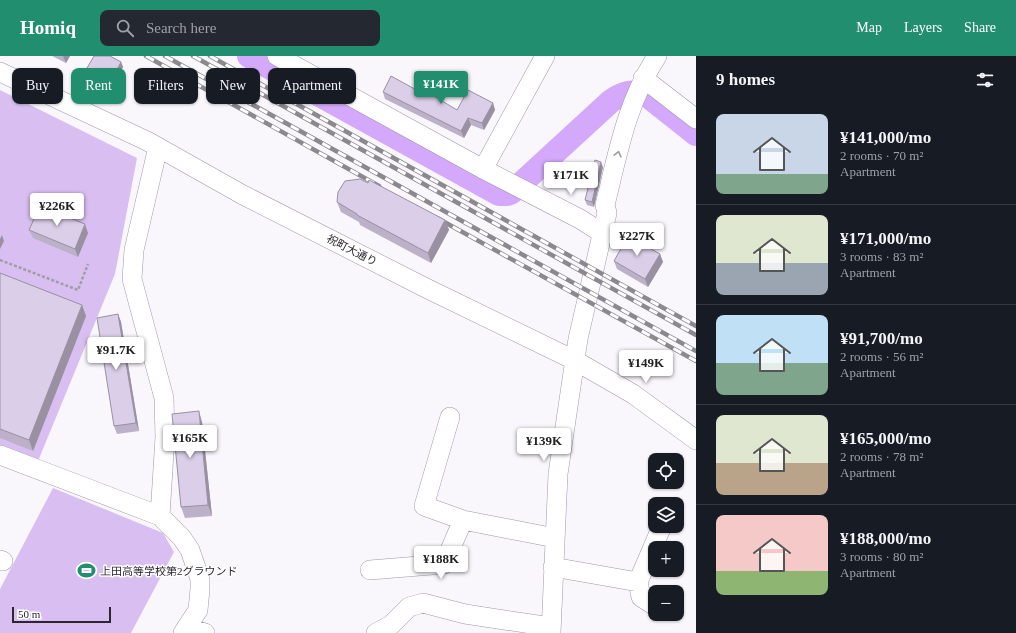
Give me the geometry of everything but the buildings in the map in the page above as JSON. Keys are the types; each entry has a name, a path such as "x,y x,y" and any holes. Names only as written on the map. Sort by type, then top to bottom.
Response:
{"street":[{"path":"277,56 483,169 574,216 602,233"},
{"path":"483,169 545,56"},
{"path":"376,633 391,625 409,607 423,603 465,614 551,630 558,474 574,360 607,213 605,205 621,138 632,104 642,81 657,56"},
{"name":"祝町大通り","path":"0,72 158,147 243,194 419,285 574,360 633,394 696,440"},
{"path":"642,81 696,119"},
{"path":"158,147 134,250 132,279 164,398 166,437 160,516"},
{"path":"450,417 424,506 463,520 555,538"},
{"path":"0,455 160,516 182,538 190,550 200,578 198,610 184,630 205,633"},
{"path":"370,570 444,564 463,520"},
{"path":"648,601 642,597 638,582 659,533"},
{"path":"554,567 638,582"}],"path":[{"path":"0,260 78,290 88,264"}],"shaded area":[{"path":"0,90 12,96 12,104 28,104 137,158 115,274 36,466 0,452"},
{"name":"上田高等学校第2グラウンド","path":"53,488 163,533 174,552 131,633 0,633 0,589"}],"waterway":[{"path":"249,56 499,194 507,194 512,192 611,101 624,94 638,93 648,96 696,134"}],"railway":[{"path":"146,56 379,186"},
{"path":"165,56 696,351"},
{"path":"193,56 696,335"},
{"path":"210,56 696,326"},
{"path":"437,218 696,361"}],"place":[{"name":"上田高等学校第2グラウンド","path":"87,571"}]}
